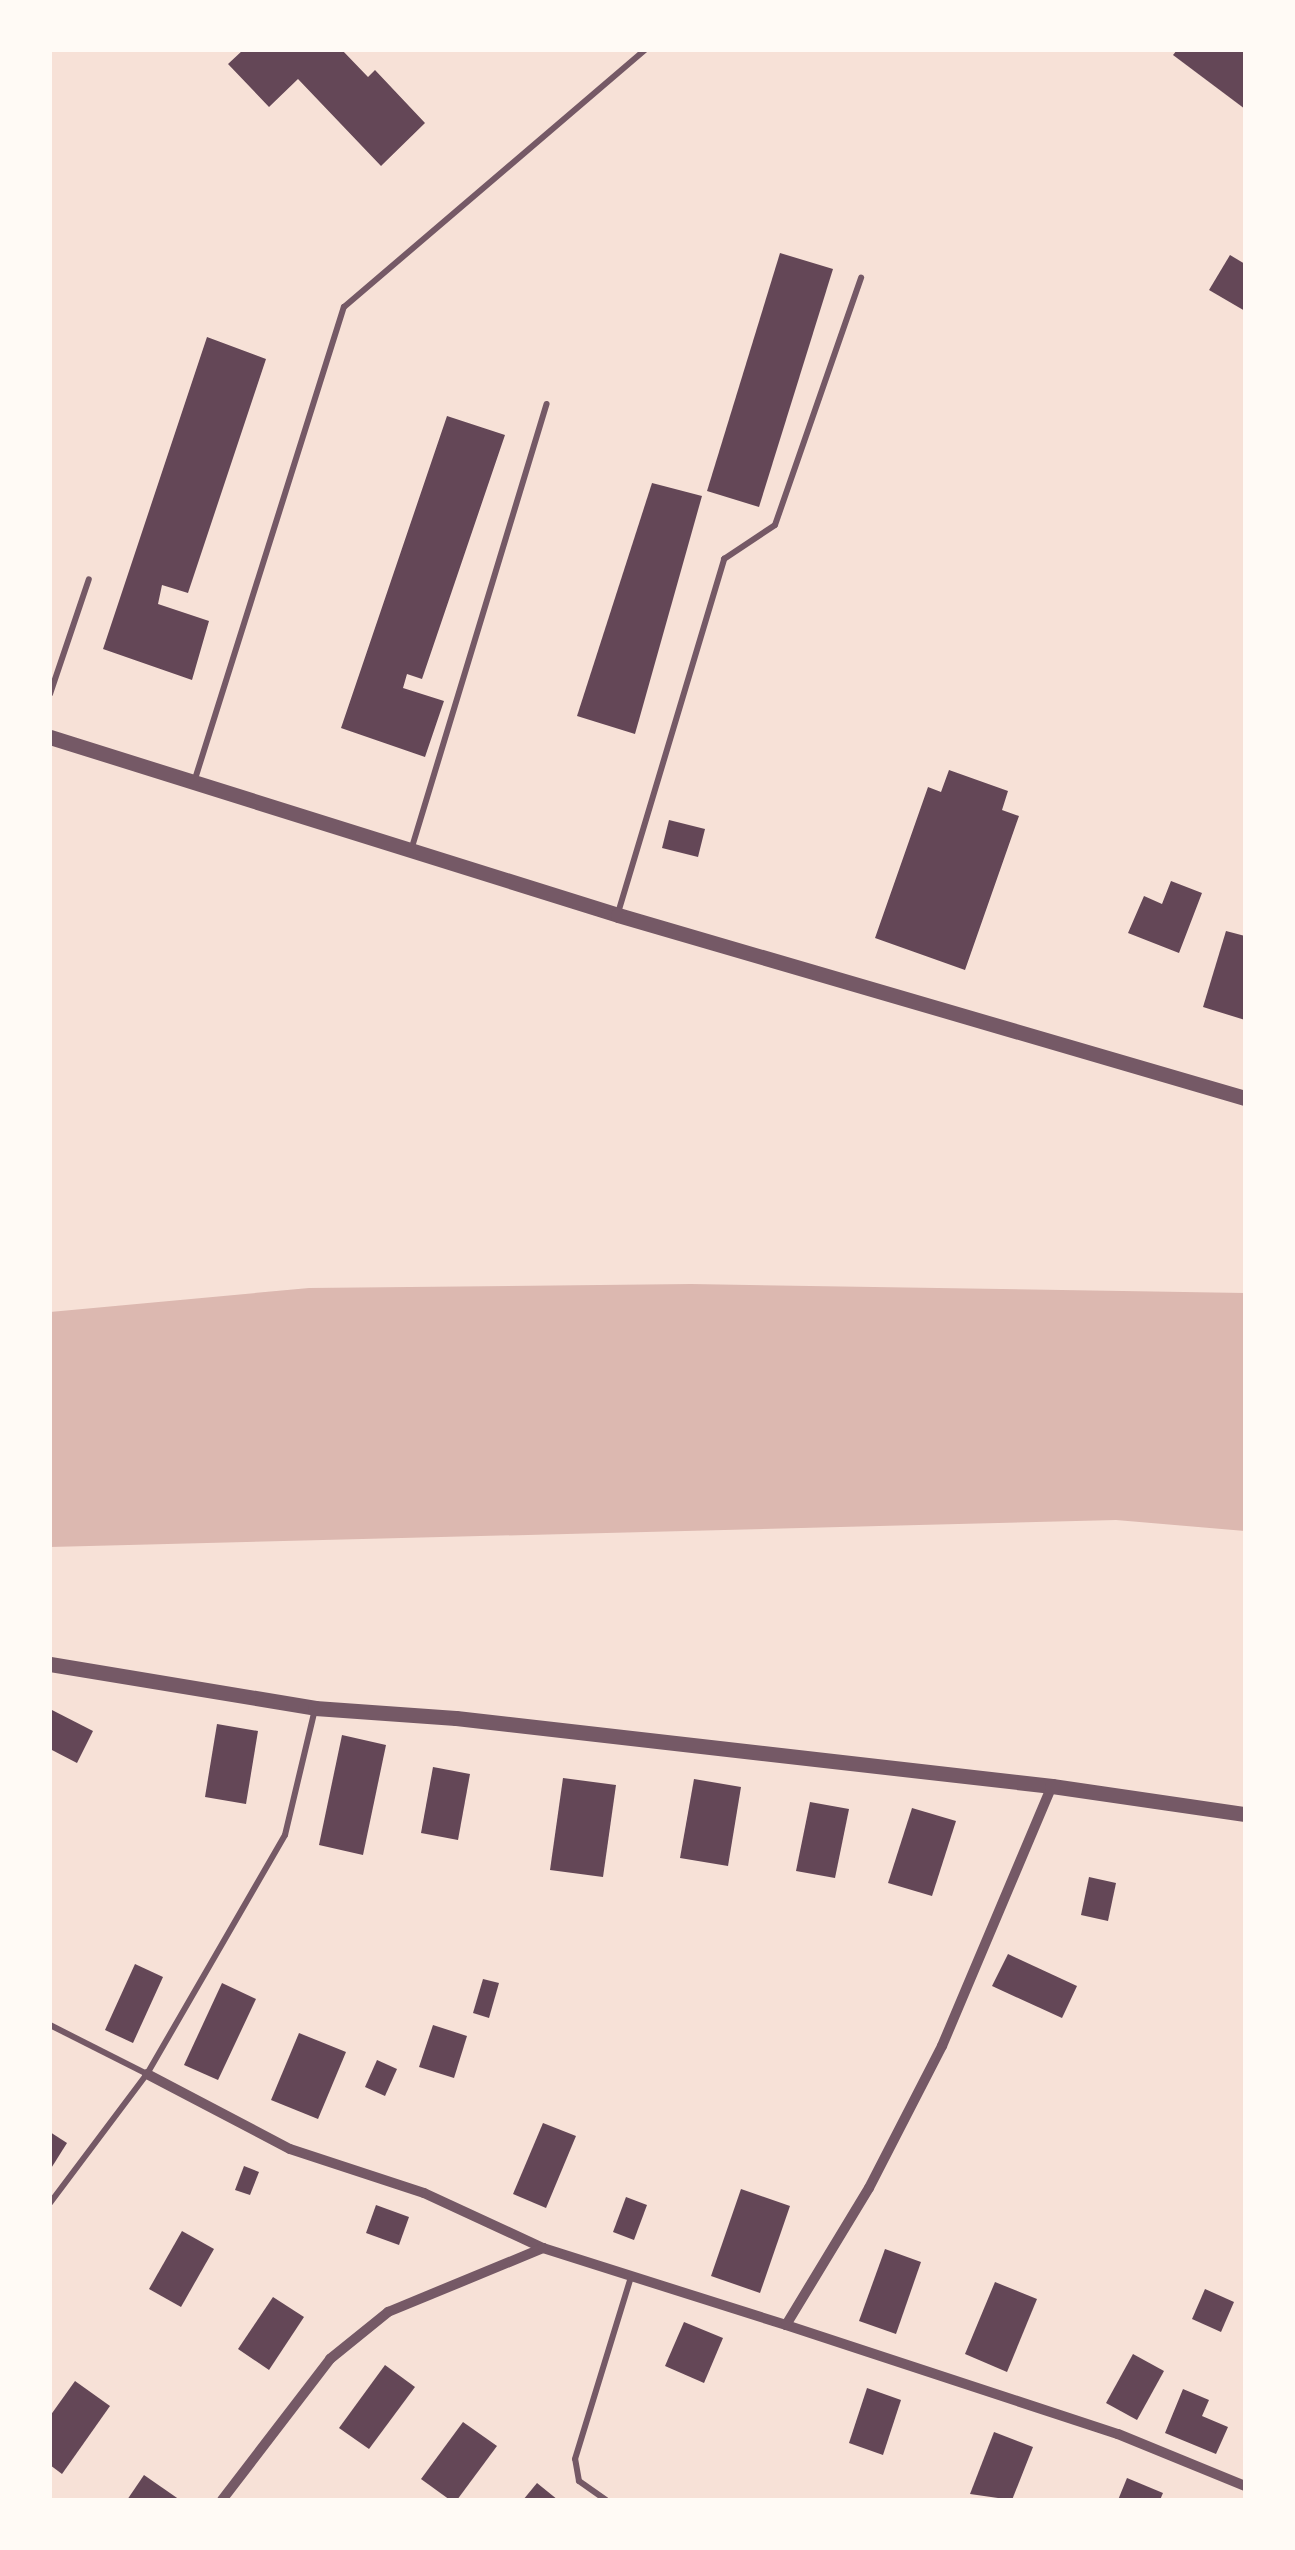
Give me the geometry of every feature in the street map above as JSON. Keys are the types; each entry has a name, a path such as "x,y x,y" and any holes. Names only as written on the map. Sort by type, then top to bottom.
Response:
{"street":[{"path":"50,737 193,785 618,915 1245,1098"},
{"path":"50,1664 315,1708 456,1718 1052,1786 1245,1814"},
{"path":"786,2325 869,2188 942,2046 1052,1786"},
{"path":"147,2074 290,2149 424,2193 543,2248 1118,2434 1245,2486"},
{"path":"222,2500 330,2359 388,2312 543,2248"}],"lane":[{"path":"193,785 344,307 645,50"},
{"path":"618,915 724,558 775,524 861,278"},
{"path":"411,852 547,404"},
{"path":"50,694 88,579"},
{"path":"50,2202 147,2074 285,1834 315,1708"},
{"path":"50,2025 147,2074"},
{"path":"606,2500 579,2481 574,2460 631,2277"}],"shaded area":[{"path":"691,1284 1245,1293 1245,1531 1116,1520 50,1547 50,1312 309,1288"}],"building":[{"path":"243,50 342,50 368,77 375,70 425,123 381,166 298,79 269,107 228,64"},
{"path":"1177,50 1245,50 1245,109 1173,55"},
{"path":"780,253 833,269 759,507 707,491"},
{"path":"1230,255 1245,264 1245,311 1209,290"},
{"path":"207,337 266,359 188,593 162,585 158,604 209,621 192,680 103,649"},
{"path":"447,416 505,435 422,679 407,674 403,688 444,701 425,757 341,728"},
{"path":"652,483 702,496 635,734 577,716"},
{"path":"949,770 1008,791 1002,810 1019,816 965,970 875,938 928,787 941,792"},
{"path":"669,820 705,829 698,857 662,848"},
{"path":"1171,881 1202,893 1179,953 1128,933 1144,896 1162,904"},
{"path":"1226,931 1245,936 1245,1020 1203,1007"},
{"path":"50,1709 93,1731 77,1763 50,1749"},
{"path":"217,1724 258,1731 246,1804 205,1797"},
{"path":"342,1735 386,1745 363,1855 319,1845"},
{"path":"433,1767 470,1774 458,1840 421,1833"},
{"path":"563,1778 616,1785 603,1877 550,1870"},
{"path":"694,1779 741,1787 728,1866 680,1858"},
{"path":"810,1802 849,1809 835,1878 796,1871"},
{"path":"912,1808 956,1821 932,1896 888,1883"},
{"path":"1089,1877 1116,1883 1108,1921 1081,1915"},
{"path":"1008,1954 1077,1986 1062,2018 992,1986"},
{"path":"135,1964 163,1977 133,2043 105,2030"},
{"path":"483,1979 499,1983 489,2018 473,2013"},
{"path":"222,1983 256,1999 218,2080 184,2065"},
{"path":"433,2025 467,2036 454,2078 419,2067"},
{"path":"299,2033 346,2052 318,2119 271,2100"},
{"path":"377,2060 397,2069 385,2096 365,2087"},
{"path":"543,2123 576,2136 546,2208 513,2194"},
{"path":"50,2132 67,2143 50,2170"},
{"path":"244,2166 259,2172 250,2195 235,2190"},
{"path":"741,2189 790,2206 760,2293 711,2276"},
{"path":"626,2197 647,2205 634,2240 613,2232"},
{"path":"376,2205 409,2217 399,2245 366,2233"},
{"path":"182,2231 214,2249 181,2307 149,2289"},
{"path":"885,2249 921,2262 896,2334 859,2321"},
{"path":"995,2282 1037,2299 1007,2372 965,2354"},
{"path":"1205,2289 1234,2302 1221,2332 1192,2319"},
{"path":"273,2297 304,2317 269,2370 238,2349"},
{"path":"684,2322 723,2338 704,2383 665,2366"},
{"path":"1133,2354 1164,2371 1137,2420 1106,2403"},
{"path":"385,2365 415,2387 369,2449 339,2428"},
{"path":"75,2381 110,2406 62,2474 50,2465 50,2416"},
{"path":"867,2388 901,2400 883,2455 849,2443"},
{"path":"1183,2389 1209,2400 1202,2416 1228,2427 1216,2454 1165,2433"},
{"path":"463,2422 497,2446 457,2500 450,2500 421,2479"},
{"path":"994,2432 1033,2447 1012,2500 970,2494"},
{"path":"144,2475 180,2500 127,2500"},
{"path":"1127,2478 1163,2493 1160,2500 1118,2500"},
{"path":"537,2483 558,2500 523,2500"}]}
